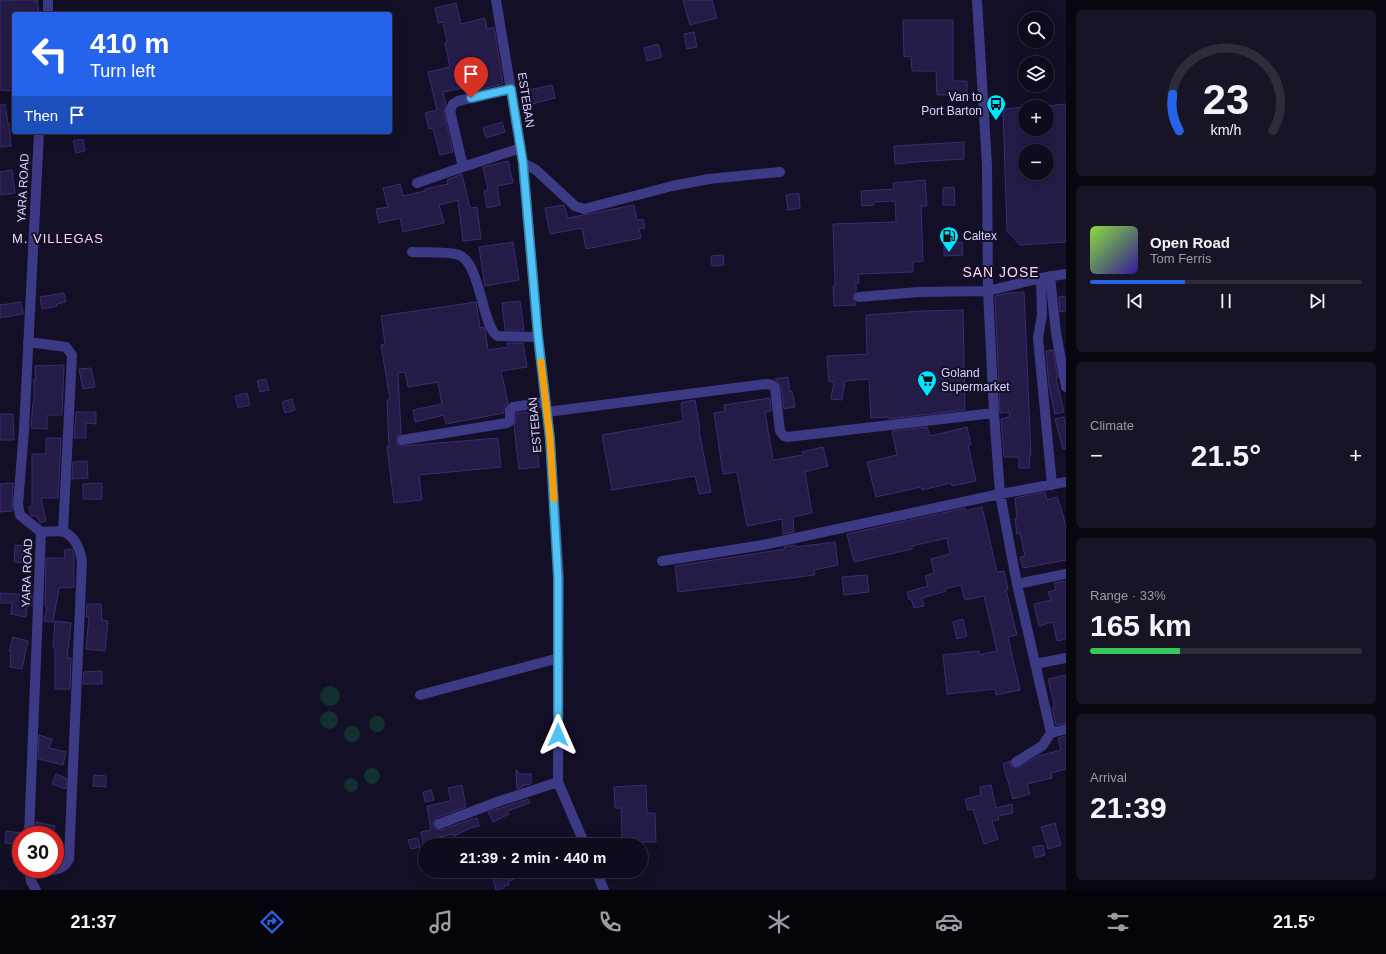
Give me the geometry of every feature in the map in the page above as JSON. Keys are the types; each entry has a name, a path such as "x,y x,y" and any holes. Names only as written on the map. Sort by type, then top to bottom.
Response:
{"street":[{"path":"48,0 48,12"},
{"name":"ESTEBAN","path":"496,0 523,163 538,336 550,439 558,578 558,782 582,838"},
{"path":"977,0 987,165 988,291 994,413 1000,494 1017,584 1051,733"},
{"path":"463,168 450,111 453,104 458,101 511,89"},
{"name":"YARA ROAD","path":"29,826 41,532 20,515 18,508 24,430 39,134"},
{"path":"417,183 521,148"},
{"path":"523,163 536,170 575,206 584,209 672,186 709,179 780,172"},
{"path":"412,252 453,254 465,258 469,263 482,297 491,330 495,335 538,336"},
{"path":"859,297 918,292 988,291 1045,277 1066,274"},
{"path":"1045,277 1066,387"},
{"path":"1045,277 1042,315 1038,338 1052,485"},
{"path":"28,342 66,347 72,355 63,532"},
{"path":"402,440 507,423 510,421 510,410 512,407 547,407 766,384 772,385 775,388 780,431 787,437 994,413"},
{"path":"662,561 763,545 1000,494 1066,482"},
{"path":"41,532 63,532 73,538 78,546 82,560 69,859 64,866"},
{"path":"1017,584 1066,574"},
{"path":"420,695 559,658"},
{"path":"1035,664 1066,658"},
{"path":"1016,762 1042,746 1051,733 1066,729"},
{"path":"439,824 497,802 558,782"},
{"path":"30,878 36,890"},
{"path":"599,878 604,890"}],"green space":[{"path":"330,686 337,689 340,696 337,703 330,706 323,703 320,696 323,689"},
{"path":"329,711 335,714 338,720 335,726 329,729 323,726 320,720 323,714"},
{"path":"374,716 380,716 385,721 383,730 380,732 374,732 369,727 369,721"},
{"path":"352,726 359,731 360,734 355,741 352,742 345,737 344,734 349,727"},
{"path":"372,768 379,773 380,776 375,783 372,784 365,779 364,776 369,769"},
{"path":"348,778 354,778 358,782 358,788 354,792 348,792 344,788 344,782"}],"building":[{"path":"0,0 37,0 39,12 12,12 12,91 0,90"},
{"path":"683,0 712,0 717,18 690,25"},
{"path":"456,3 461,24 485,18 487,29 494,27 503,84 474,91 473,86 443,92 446,104 444,112 453,152 440,155 433,128 429,129 425,113 437,110 428,72 450,67 445,43 447,42 443,22 438,23 435,8"},
{"path":"903,20 953,20 953,81 967,81 967,95 937,95 936,71 912,71 911,56 904,57"},
{"path":"694,32 697,47 687,49 684,34"},
{"path":"658,44 662,57 647,61 644,48"},
{"path":"552,85 555,98 532,104 529,90"},
{"path":"5,104 9,123 11,146 0,147 0,105"},
{"path":"1066,104 1066,242 1020,245 1007,231 1003,109 1018,108 1018,136 1054,136 1054,105"},
{"path":"502,122 505,132 486,138 483,128"},
{"path":"83,139 85,151 76,153 73,141"},
{"path":"964,142 964,159 895,164 894,146"},
{"path":"508,161 513,183 497,186 500,205 487,208 484,191 488,190 483,167"},
{"path":"12,170 15,193 0,195 0,172"},
{"path":"462,174 470,208 477,207 481,239 463,241 458,200 439,205 444,223 403,232 400,218 379,223 376,209 388,207 383,188 400,184 403,196 448,184 447,180"},
{"path":"925,180 927,206 921,206 923,261 913,262 913,272 858,274 859,283 856,283 856,291 853,297 856,305 834,306 833,286 835,286 833,224 896,222 895,201 874,202 874,205 862,206 861,191 894,189 893,183"},
{"path":"954,187 955,205 943,205 943,188"},
{"path":"799,193 800,208 788,210 786,195"},
{"path":"564,205 568,218 634,205 637,220 643,219 645,228 639,229 641,238 586,249 582,228 550,234 545,208"},
{"path":"513,242 519,280 485,286 479,247"},
{"path":"962,242 963,255 944,256 944,243"},
{"path":"723,255 724,265 712,266 711,256"},
{"path":"1024,292 1031,456 1029,456 1030,468 1019,468 1019,457 1004,457 1001,419 1010,417 1009,412 1000,413 995,296"},
{"path":"64,293 66,302 57,304 57,306 42,309 40,297"},
{"path":"1066,296 1066,311 1060,312 1059,297"},
{"path":"520,301 524,330 505,330 502,303"},
{"path":"21,302 23,314 0,318 0,305"},
{"path":"476,302 480,328 484,327 488,350 508,347 507,343 523,343 527,367 501,371 508,403 504,407 504,413 446,424 444,415 415,422 413,410 442,404 438,382 408,387 405,372 398,373 401,434 398,435 396,441 397,444 403,446 498,438 501,467 419,475 422,500 394,503 387,447 389,447 387,400 390,400 381,345 385,344 381,316"},
{"path":"963,310 965,410 889,419 888,417 871,418 869,379 845,381 842,400 831,399 834,381 829,382 827,356 867,354 866,315"},
{"path":"1053,350 1058,378 1056,378 1064,412 1055,414 1049,387 1046,351"},
{"path":"64,365 62,415 47,415 47,429 31,428 34,402 34,379 36,379 35,366"},
{"path":"91,368 95,387 83,389 79,369"},
{"path":"788,377 790,392 792,391 795,407 784,409 781,387 775,379"},
{"path":"266,379 269,390 260,392 257,381"},
{"path":"247,393 250,405 238,408 235,396"},
{"path":"770,398 771,411 765,412 773,460 803,455 802,452 823,447 828,466 805,472 812,513 793,517 794,532 783,534 782,519 747,526 737,472 723,474 714,413 725,411 724,405"},
{"path":"292,399 295,410 285,413 282,402"},
{"path":"695,400 699,431 711,492 699,494 695,476 612,490 602,435 683,421 681,403"},
{"path":"76,412 96,412 96,424 86,423 86,438 74,438"},
{"path":"534,412 539,467 519,469 514,426 516,421 516,413"},
{"path":"0,414 13,414 14,440 0,440"},
{"path":"1064,417 1066,426 1066,449 1063,449 1055,419"},
{"path":"927,427 930,436 967,427 971,445 968,445 976,481 952,486 951,483 922,490 921,487 876,497 867,462 897,455 892,431"},
{"path":"46,438 61,438 58,498 41,498 46,521 40,523 37,516 31,516 29,507 32,506 32,454 46,454"},
{"path":"87,461 88,478 72,479 73,462"},
{"path":"13,483 13,511 0,512 0,484"},
{"path":"102,483 102,499 83,499 83,484"},
{"path":"1045,492 1047,500 1057,497 1063,515 1066,527 1066,560 1023,568 1020,557 1025,556 1020,533 1017,534 1015,498"},
{"path":"982,507 997,572 1004,571 1008,589 1006,590 1017,635 1008,637 1020,690 996,695 995,689 947,694 943,655 979,651 979,655 997,651 984,596 965,600 961,585 945,589 946,591 922,598 924,606 914,608 911,599 909,600 907,592 928,586 925,576 934,573 931,559 950,554 947,538 912,546 912,549 854,562 847,534 965,508 965,511"},
{"path":"835,542 838,565 814,570 815,575 678,592 675,566 785,549 784,547 795,545 795,547"},
{"path":"15,545 31,546 29,563 14,562"},
{"path":"72,549 74,556 74,587 59,588 53,622 44,621 47,606 45,606 46,558 65,558 64,550"},
{"path":"867,575 869,592 844,595 842,577"},
{"path":"1066,581 1066,639 1057,641 1053,622 1039,626 1034,604 1051,600 1048,592 1056,590 1054,583"},
{"path":"0,593 32,595 32,606 27,606 26,617 11,614 12,603 0,603"},
{"path":"87,604 101,604 102,620 108,621 105,651 86,649 89,617 86,617"},
{"path":"963,619 967,636 957,639 953,622"},
{"path":"55,621 71,623 67,658 71,658 70,689 55,689 55,648 53,648"},
{"path":"13,637 28,641 22,669 10,667 11,651 9,651"},
{"path":"102,671 102,684 83,684 84,672"},
{"path":"1066,675 1066,723 1056,725 1052,708 1055,707 1048,679"},
{"path":"39,735 52,739 49,748 66,752 63,765 38,759"},
{"path":"1066,736 1066,769 1051,773 1052,778 1027,784 1030,794 1013,799 1003,764 1010,761 1011,766 1017,768 1038,756 1061,750 1058,738"},
{"path":"516,770 519,774 531,774 531,784 523,785 524,786 517,789"},
{"path":"56,774 66,778 66,789 52,784"},
{"path":"94,775 106,776 106,787 93,786"},
{"path":"462,785 466,807 436,818 433,823 433,827 441,830 477,818 479,826 470,828 454,836 453,834 434,838 422,838 421,832 431,830 427,806 451,801 448,788"},
{"path":"646,785 647,813 655,813 656,842 648,842 648,838 622,838 621,808 615,808 614,787"},
{"path":"991,785 996,808 1012,804 1013,813 998,816 999,820 992,821 998,839 984,844 973,809 968,810 965,799 981,795 980,787"},
{"path":"431,790 434,800 425,802 423,792"},
{"path":"528,799 530,803 507,811 509,814 493,822 488,812"},
{"path":"36,822 55,826 36,826"},
{"path":"1055,823 1061,845 1048,849 1041,827"},
{"path":"6,831 12,832 12,844 5,843"},
{"path":"418,838 418,847 411,849 408,840"},
{"path":"1043,845 1045,855 1035,858 1033,847"},
{"path":"493,878 516,878 508,882 509,885 496,890"}],"slow traffic":[{"path":"541,362 550,439 554,499"}],"place":[{"name":"Van to Port Barton","path":"996,121"},
{"name":"Caltex","path":"949,253"},
{"name":"Goland Supermarket","path":"927,397"}],"district":[{"name":"M. VILLEGAS","path":"58,238"},
{"name":"SAN JOSE","path":"1001,272"}],"route":[{"path":"471,98 511,89 523,163 538,336 550,439 558,578 558,735"}]}
